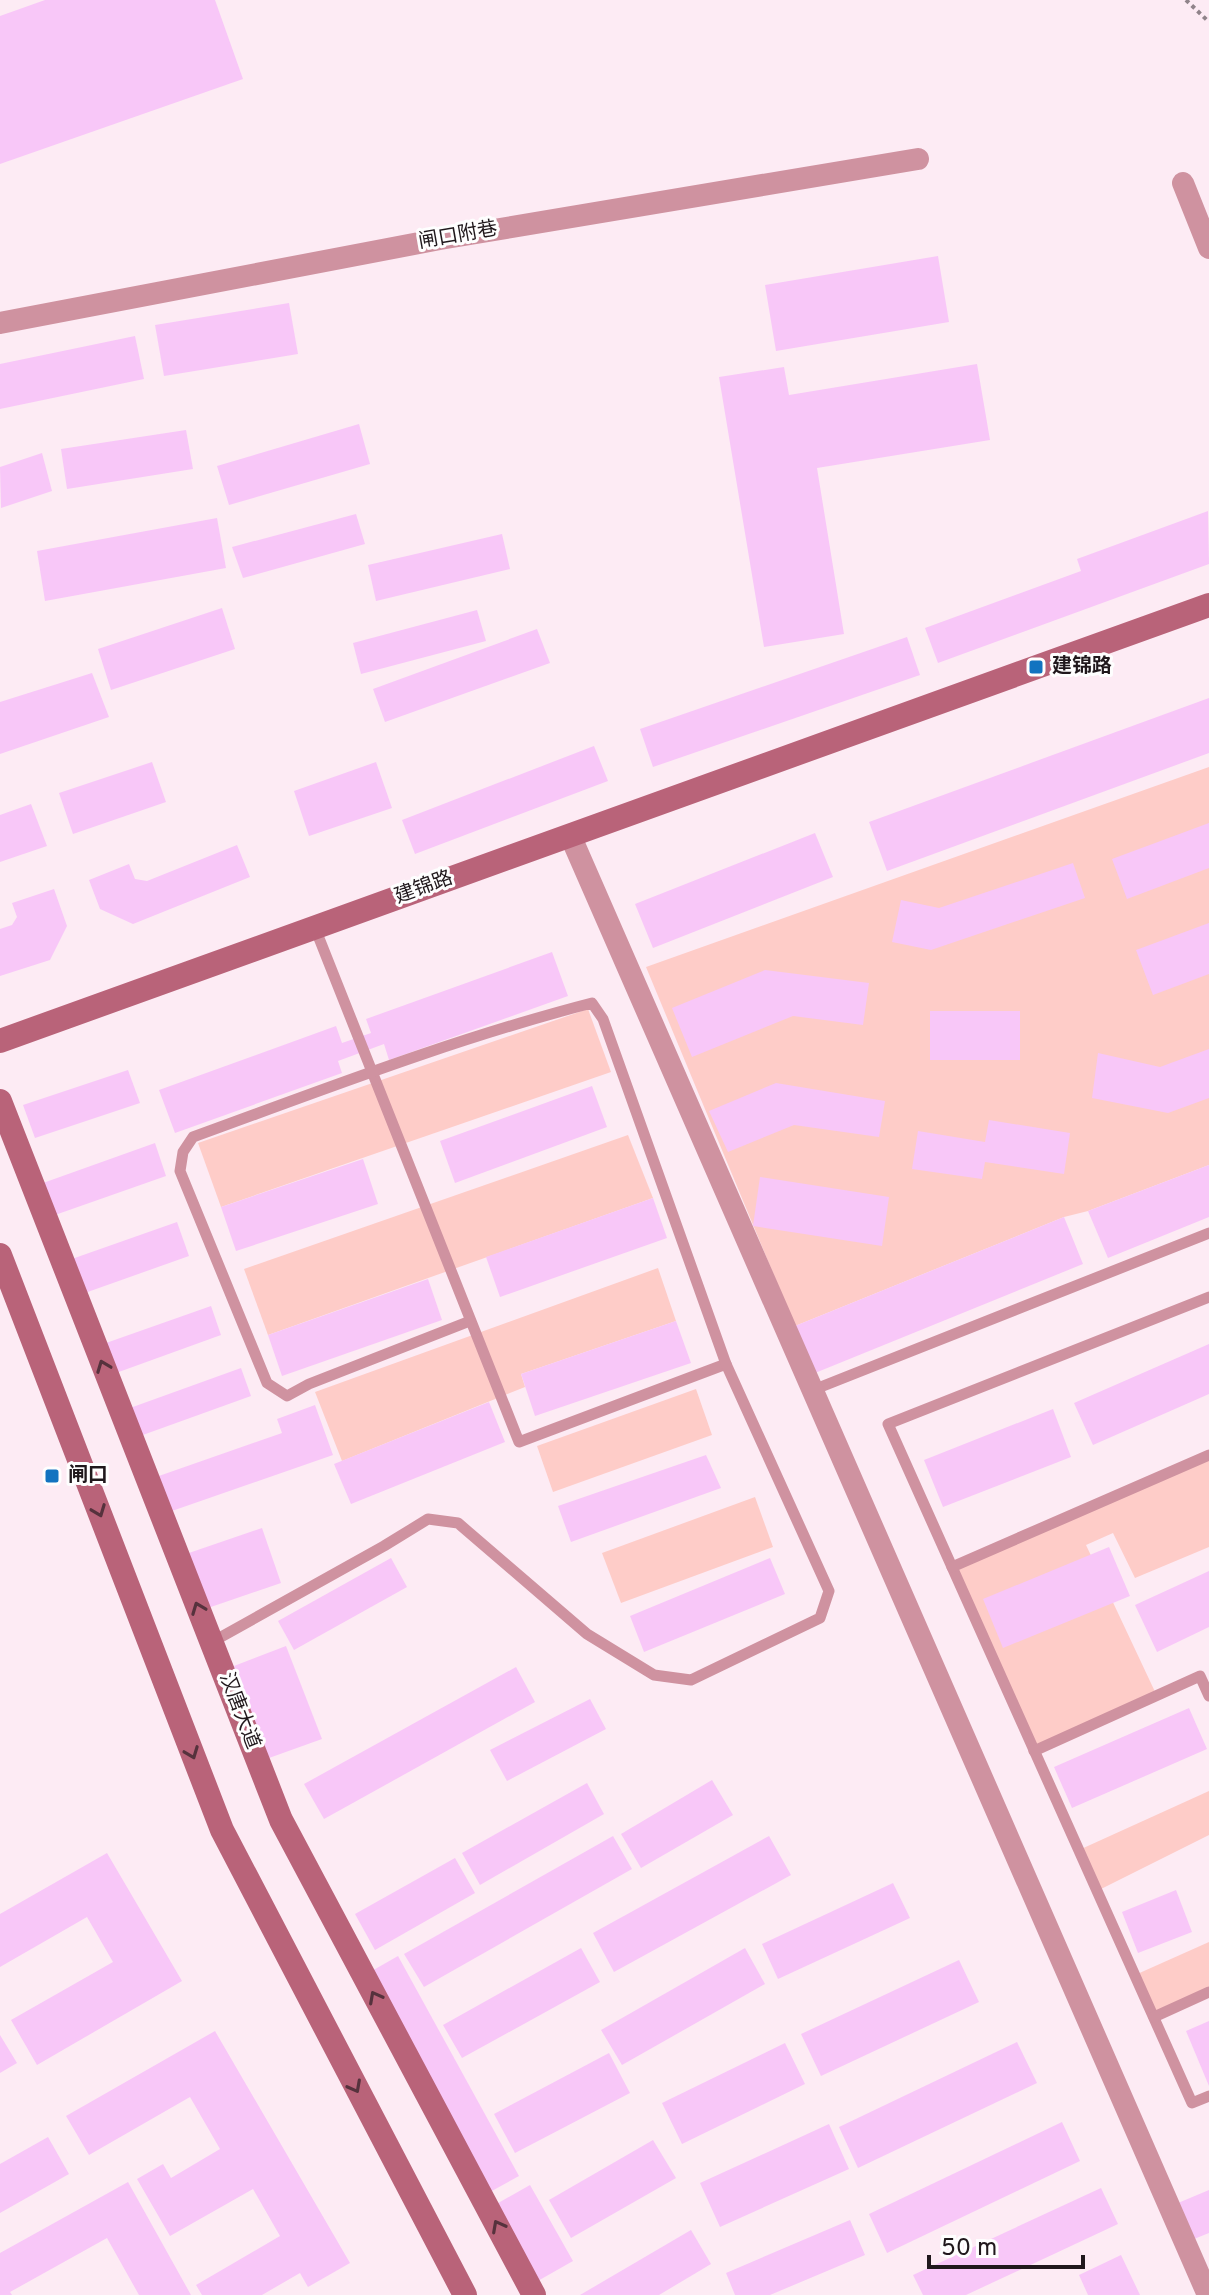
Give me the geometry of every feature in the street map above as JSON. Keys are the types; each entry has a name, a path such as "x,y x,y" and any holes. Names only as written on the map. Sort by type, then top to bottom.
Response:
{"main road":[{"name":"建锦路","path":"0,1041 1209,605"},
{"name":"汉唐大道","path":"0,1101 281,1820 534,2295"},
{"path":"0,1255 222,1830 465,2295"}],"street":[{"name":"闸口附巷","path":"0,323 440,239 918,159"},
{"path":"1183,183 1209,248"},
{"path":"570,835 1208,2295"}],"lane":[{"path":"315,927 519,1442 726,1364"},
{"path":"212,1642 428,1519 458,1523 587,1634 654,1675 691,1680 820,1618 829,1591 726,1364 603,1019 592,1003 518,1022 372,1071 193,1137 183,1152 180,1171 267,1383 287,1396 309,1384 470,1321"},
{"path":"813,1390 1209,1233"},
{"path":"1209,1297 888,1424 1192,2103 1209,2096"},
{"path":"952,1567 1209,1455"},
{"path":"1034,1751 1205,1674 1209,1696"},
{"path":"1154,2017 1209,1992"}],"path":[{"path":"1186,0 1209,22"}],"shaded area":[{"path":"1209,767 1209,1165 1088,1211 1064,1217 795,1326 646,967"},
{"path":"588,1009 611,1072 221,1207 198,1143"},
{"path":"628,1135 653,1198 268,1335 244,1269"},
{"path":"658,1268 676,1321 521,1374 525,1387 342,1461 315,1392"},
{"path":"696,1389 712,1435 553,1492 537,1446"},
{"path":"1209,1455 1209,1547 1135,1578 1113,1533 1086,1545 1157,1696 1034,1751 952,1567"},
{"path":"755,1497 773,1547 621,1603 602,1553"},
{"path":"1209,1791 1209,1835 1097,1891 1079,1850"},
{"path":"1209,1942 1209,1992 1154,2016 1135,1975"}],"building":[{"path":"45,0 215,0 243,79 0,164 0,16"},
{"path":"938,256 949,322 776,351 765,285"},
{"path":"289,303 298,354 164,376 155,325"},
{"path":"135,336 144,379 0,409 0,364"},
{"path":"977,364 990,440 817,468 844,634 764,647 719,377 784,367 789,395"},
{"path":"359,424 370,464 229,505 217,466"},
{"path":"186,430 193,469 67,489 61,449"},
{"path":"42,453 52,491 1,508 0,467"},
{"path":"1208,511 1209,564 938,663 925,628 1081,571 1077,559"},
{"path":"356,514 365,544 243,578 232,547"},
{"path":"217,518 226,568 45,601 37,551"},
{"path":"502,534 510,569 376,601 368,565"},
{"path":"222,608 235,649 111,690 98,649"},
{"path":"477,610 486,641 361,674 353,643"},
{"path":"537,629 550,663 385,722 373,689"},
{"path":"907,637 920,675 653,767 640,729"},
{"path":"92,673 109,717 0,754 0,702"},
{"path":"1209,698 1209,753 887,871 869,822"},
{"path":"594,746 608,781 415,854 402,820"},
{"path":"152,762 166,802 73,834 59,793"},
{"path":"376,762 392,808 309,836 294,791"},
{"path":"31,804 47,846 0,862 0,815"},
{"path":"1209,823 1209,868 1127,899 1112,859"},
{"path":"815,833 833,877 653,948 635,904"},
{"path":"237,845 250,877 133,924 100,909 89,880 129,864 135,879 147,881"},
{"path":"1073,863 1085,898 931,950 892,942 901,900 939,908"},
{"path":"54,889 67,926 50,960 0,976 0,929 12,925 17,917 12,903"},
{"path":"1209,923 1209,974 1153,995 1136,950"},
{"path":"552,952 568,996 389,1060 384,1044 338,1061 342,1073 175,1133 159,1090 336,1026 342,1043 371,1033 366,1019"},
{"path":"765,970 869,983 863,1025 793,1016 692,1057 672,1008"},
{"path":"930,1011 1020,1011 1020,1060 930,1060"},
{"path":"1209,1049 1209,1098 1168,1113 1092,1098 1098,1053 1160,1067"},
{"path":"128,1070 140,1103 35,1138 23,1105"},
{"path":"776,1083 885,1101 879,1137 794,1125 728,1152 709,1111"},
{"path":"592,1086 607,1127 455,1183 440,1141"},
{"path":"989,1120 1070,1133 1064,1174 985,1162 982,1179 912,1169 918,1131 985,1142"},
{"path":"155,1143 166,1176 55,1215 43,1183"},
{"path":"363,1159 378,1204 236,1251 221,1207"},
{"path":"1209,1165 1209,1217 1108,1258 1088,1211"},
{"path":"760,1177 889,1197 882,1246 753,1226"},
{"path":"653,1198 667,1238 500,1297 486,1257"},
{"path":"1064,1217 1083,1264 815,1373 795,1326"},
{"path":"177,1222 189,1256 82,1294 69,1260"},
{"path":"428,1279 442,1320 282,1376 268,1335"},
{"path":"211,1306 221,1335 116,1373 106,1343"},
{"path":"676,1321 691,1363 535,1416 521,1374"},
{"path":"1209,1344 1209,1394 1093,1445 1074,1403"},
{"path":"241,1368 251,1396 140,1436 130,1408"},
{"path":"489,1402 505,1442 351,1504 334,1464"},
{"path":"315,1405 333,1455 169,1512 156,1477 282,1433 277,1419"},
{"path":"1053,1409 1071,1457 943,1507 924,1460"},
{"path":"706,1455 721,1488 571,1542 558,1506"},
{"path":"262,1528 281,1583 205,1609 186,1554"},
{"path":"1109,1547 1130,1596 1003,1648 983,1599"},
{"path":"391,1558 407,1587 294,1650 278,1621"},
{"path":"770,1558 785,1594 644,1652 630,1616"},
{"path":"1209,1571 1209,1627 1157,1652 1135,1605"},
{"path":"286,1646 322,1739 269,1758 234,1666"},
{"path":"516,1667 535,1702 324,1819 304,1784"},
{"path":"590,1699 606,1729 507,1781 490,1750"},
{"path":"1189,1708 1207,1749 1072,1808 1054,1767"},
{"path":"712,1780 733,1815 641,1868 621,1834"},
{"path":"587,1783 604,1814 480,1885 462,1853"},
{"path":"613,1836 632,1869 424,1987 404,1954"},
{"path":"769,1836 791,1875 614,1972 593,1933"},
{"path":"107,1853 182,1981 37,2065 11,2020 113,1962 87,1917 0,1967 0,1914"},
{"path":"455,1858 475,1893 375,1950 355,1914"},
{"path":"893,1883 910,1918 778,1979 762,1944"},
{"path":"1176,1890 1192,1932 1138,1953 1122,1912"},
{"path":"581,1948 600,1982 462,2058 443,2025"},
{"path":"745,1948 765,1984 622,2065 601,2030"},
{"path":"398,1956 519,2176 490,2192 370,1972"},
{"path":"959,1960 979,2002 821,2076 801,2034"},
{"path":"1209,2021 1209,2086 1186,2031"},
{"path":"215,2031 350,2263 308,2287 300,2273 262,2295 202,2295 196,2285 280,2236 253,2189 170,2236 137,2179 163,2164 171,2178 220,2149 190,2097 89,2155 66,2116"},
{"path":"0,2035 17,2063 0,2073"},
{"path":"1017,2042 1037,2083 858,2168 839,2127"},
{"path":"785,2043 805,2084 682,2144 662,2103"},
{"path":"609,2053 630,2093 515,2153 494,2114"},
{"path":"1062,2122 1080,2161 887,2253 869,2214"},
{"path":"829,2124 849,2169 720,2227 700,2183"},
{"path":"48,2137 69,2174 0,2213 0,2164"},
{"path":"653,2140 676,2178 571,2238 549,2200"},
{"path":"128,2182 191,2295 139,2295 107,2238 10,2292 12,2295 0,2295 0,2253"},
{"path":"530,2185 573,2261 536,2282 493,2206"},
{"path":"1101,2188 1118,2224 966,2295 923,2295 913,2275"},
{"path":"1209,2190 1209,2233 1194,2239 1178,2203"},
{"path":"850,2220 865,2255 770,2295 735,2295 726,2273"},
{"path":"691,2230 711,2264 659,2295 580,2295"},
{"path":"1121,2255 1140,2295 1088,2295 1079,2275"}],"place":[{"name":"建锦路","path":"1036,667"},
{"name":"闸口","path":"52,1476"}]}
